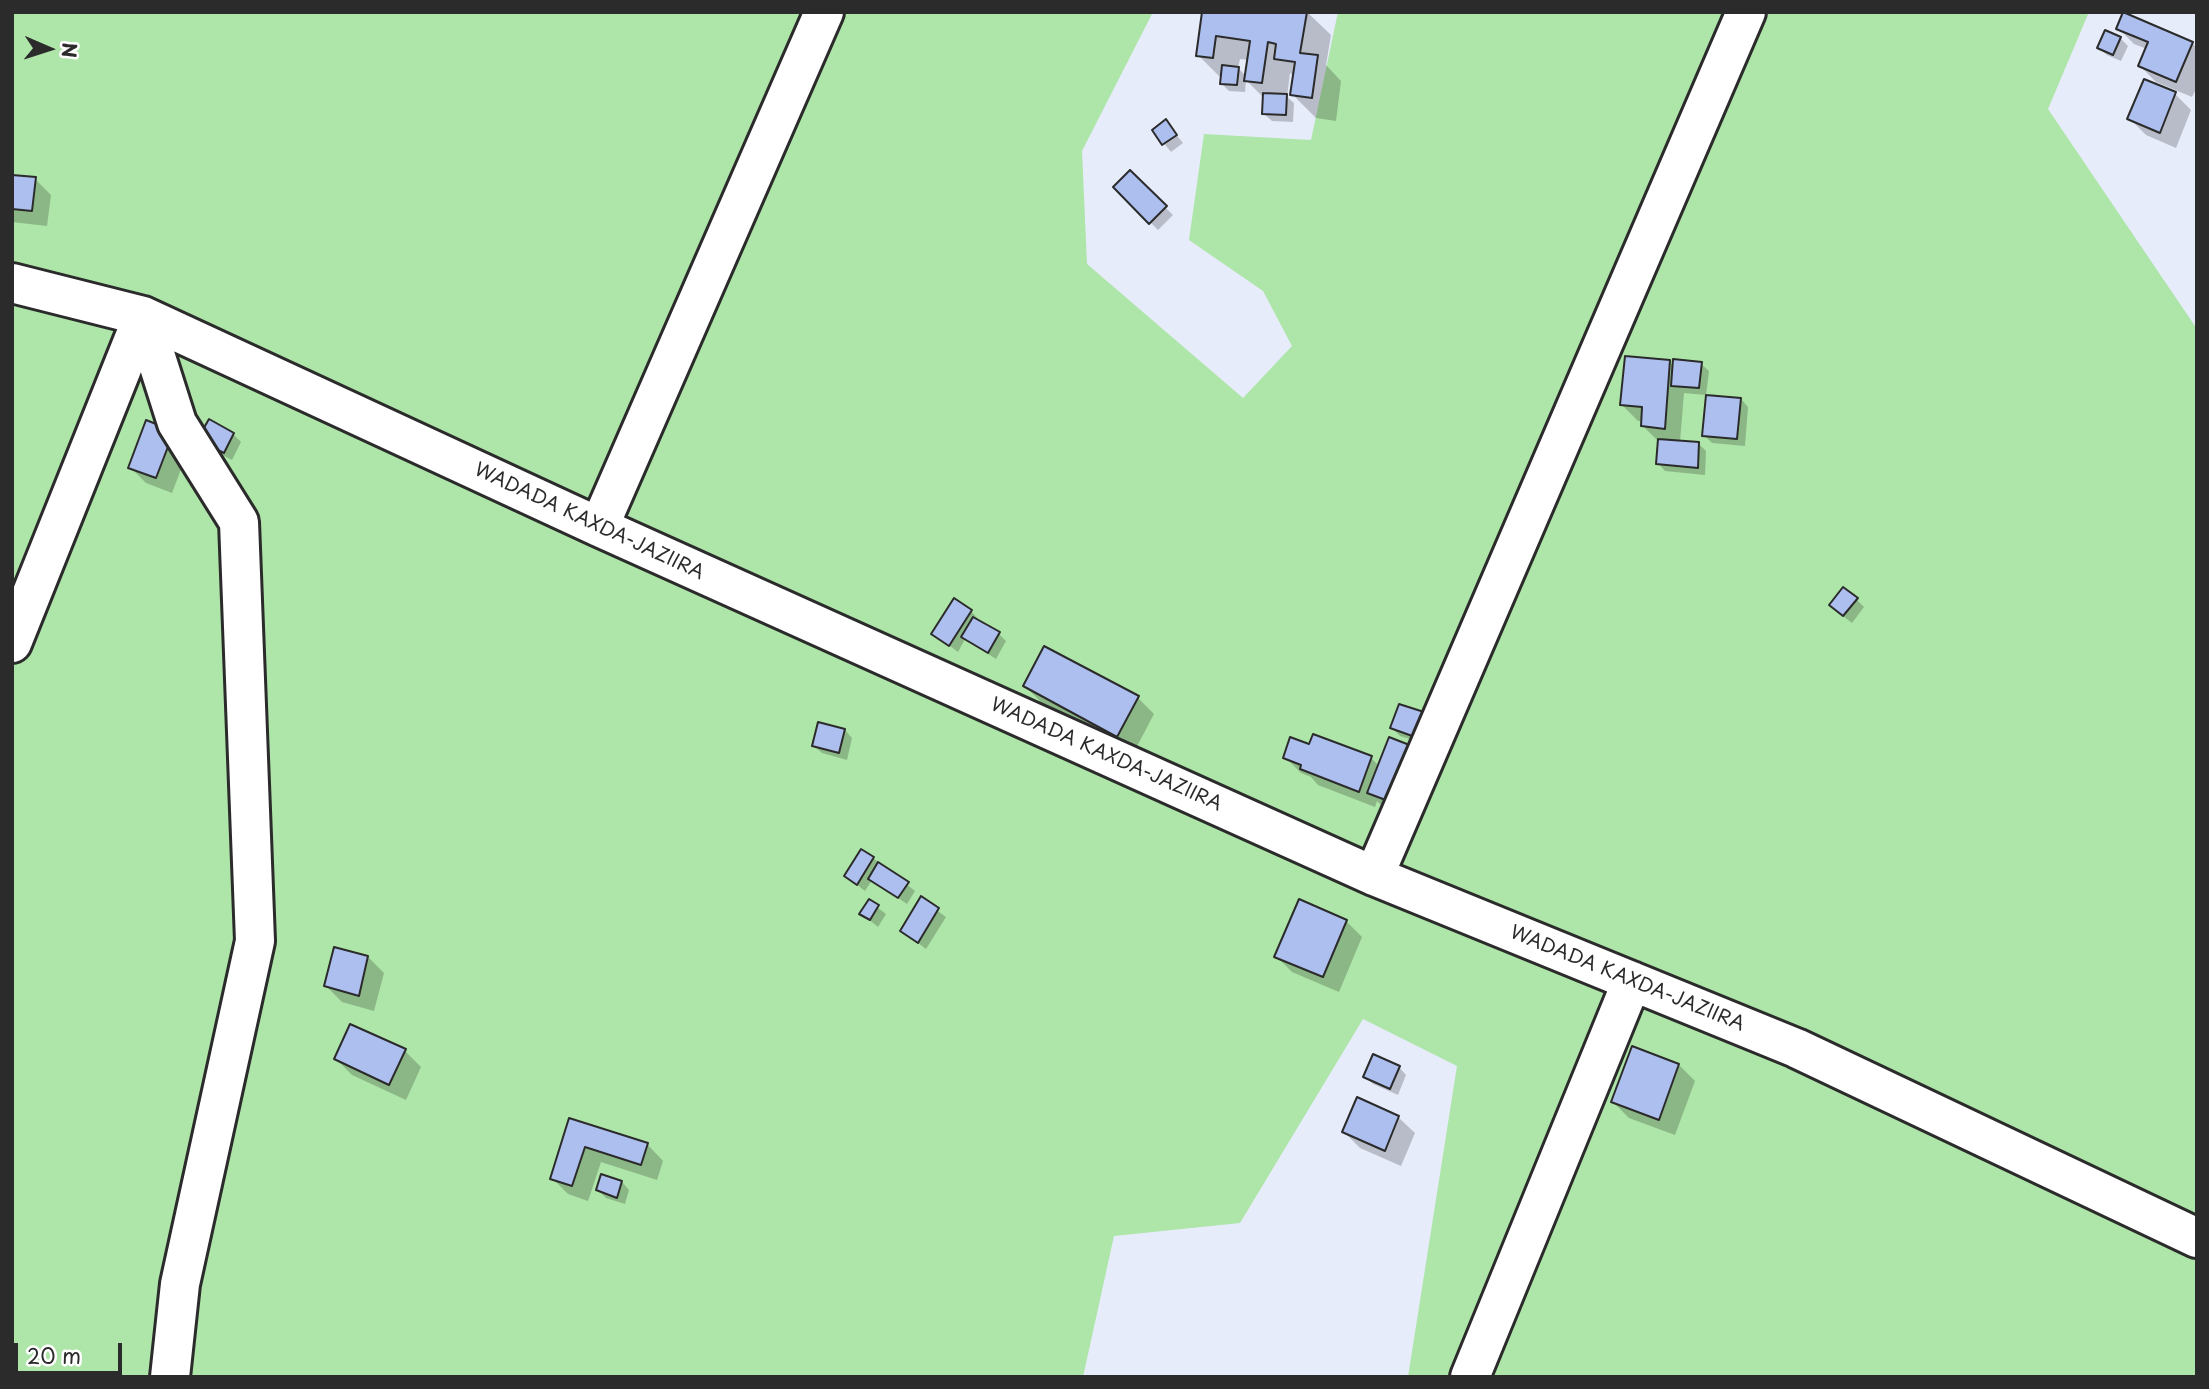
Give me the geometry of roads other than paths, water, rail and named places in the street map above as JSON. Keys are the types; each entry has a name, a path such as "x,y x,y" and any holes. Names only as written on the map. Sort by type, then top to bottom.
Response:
{"street":[{"path":"598,527 824,12"},
{"path":"1374,876 1746,12"},
{"name":"WADADA KAXDA-JAZIIRA","path":"12,283 143,316 598,527 1374,876 1796,1048 2197,1238"},
{"path":"12,643 143,316"},
{"path":"143,316 177,423 239,522 255,941 180,1284 170,1377"},
{"path":"1469,1377 1632,981"}]}
